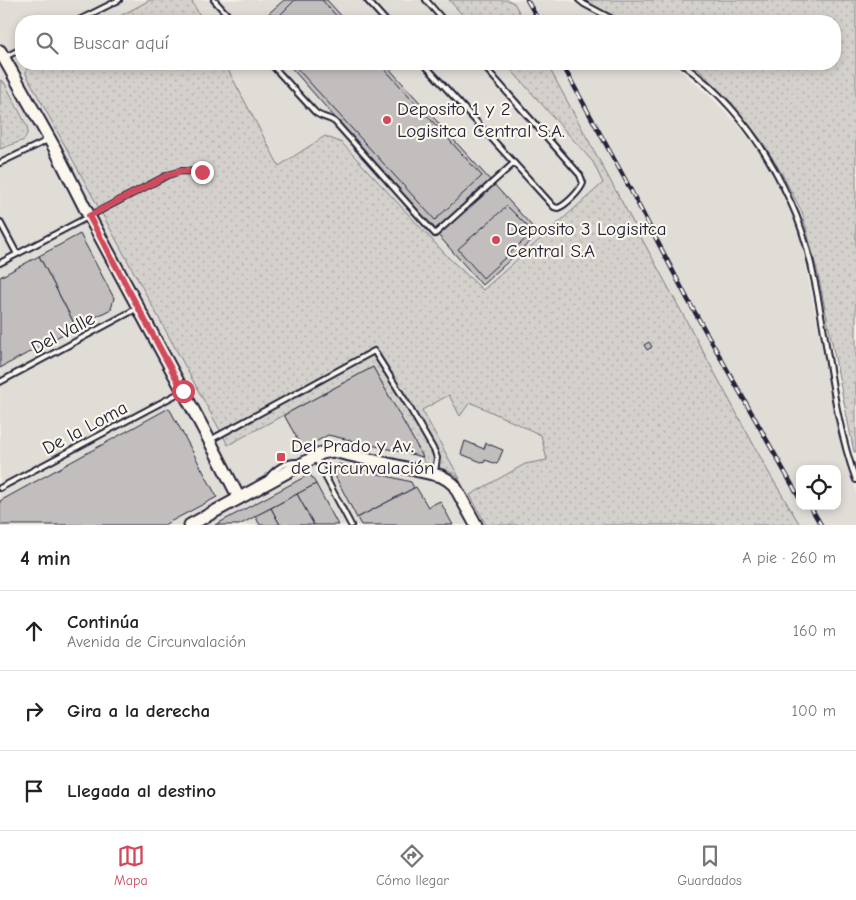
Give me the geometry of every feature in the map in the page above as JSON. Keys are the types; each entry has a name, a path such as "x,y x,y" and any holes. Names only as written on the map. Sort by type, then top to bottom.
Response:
{"street":[{"path":"1,56 50,139 239,498"},
{"path":"190,525 310,460 327,452 338,452 435,475 448,480 454,485 476,525"}],"lane":[{"path":"89,15 119,0"},
{"path":"214,0 228,15"},
{"path":"367,0 381,15"},
{"path":"426,0 439,15"},
{"path":"579,0 605,15"},
{"path":"1,56 15,51"},
{"path":"276,70 314,112 321,117 332,119 335,122 435,234 514,163"},
{"path":"429,70 554,207 562,207 581,189 583,183 580,175 487,70"},
{"path":"690,70 718,94 737,114 770,162 792,204 802,232 815,282 836,408 847,456 856,480"},
{"path":"0,163 50,139"},
{"path":"0,263 168,175 182,171 202,172"},
{"path":"0,222 17,254"},
{"name":"Del Valle","path":"0,382 138,308"},
{"path":"210,440 374,351 435,452 437,458 435,475"},
{"name":"De la Loma","path":"0,488 183,391"},
{"path":"310,460 351,525"}],"shaded area":[{"path":"0,0 568,0 597,15 15,15 15,70 680,70 712,98 761,153 799,232 844,457 856,489 856,525 0,525"},
{"path":"150,0 191,0 200,15 122,15"},
{"path":"449,0 508,0 514,3 521,15 463,15"},
{"path":"581,0 856,0 856,452 854,452 818,274 802,212 762,141 733,104 699,70 841,70 841,15 612,15"},
{"path":"26,70 228,70 279,166 325,136 342,143 449,258 483,290 603,183 593,162 511,70 550,70 769,473 800,525 486,525 470,495 525,464 547,460 541,435 470,402 460,416 449,395 422,410 460,479 440,467 425,463 373,367 228,445 26,74"},
{"path":"0,80 4,82 27,126 27,135 24,140 0,149"}],"building":[{"path":"284,0 327,0 341,15 267,15"},
{"path":"295,0 322,0 336,15 280,15"},
{"path":"293,70 390,70 539,234 482,285"},
{"name":"Deposito 1 y 2 Logisitca Central S.A.","path":"298,70 385,70 482,176 435,220"},
{"name":"Deposito 3 Logisitca Central S.A","path":"507,206 533,232 483,278 458,249"},
{"path":"80,234 114,298 111,309 76,327 39,256"},
{"path":"39,256 76,327 0,368 0,277"},
{"path":"649,342 652,347 647,350 644,345"},
{"path":"373,367 423,457 328,435 303,449 284,415"},
{"path":"169,408 217,497 164,525 0,525 0,501"},
{"path":"465,441 484,449 486,443 503,450 497,464 485,460 484,463 461,454"},
{"path":"339,464 411,482 414,488 357,518 331,468"},
{"path":"310,474 316,484 239,525 215,525"},
{"path":"316,484 338,525 314,525 297,494"},
{"path":"416,487 428,507 440,501 453,525 361,525 357,518"},
{"path":"297,494 314,525 280,525 271,508"},
{"path":"271,508 280,525 260,525 255,516"}],"railway":[{"path":"527,0 536,15"},
{"path":"565,70 688,300 796,492"},
{"path":"812,510 821,525"}],"place":[{"name":"Deposito 1 y 2 Logisitca Central S.A.","path":"387,120"},
{"name":"Deposito 3 Logisitca Central S.A","path":"496,240"},
{"name":"Del Prado y Av. de Circunvalación","path":"281,457"}],"route":[{"path":"183,391 89,216 168,175 182,171 202,172"}]}
